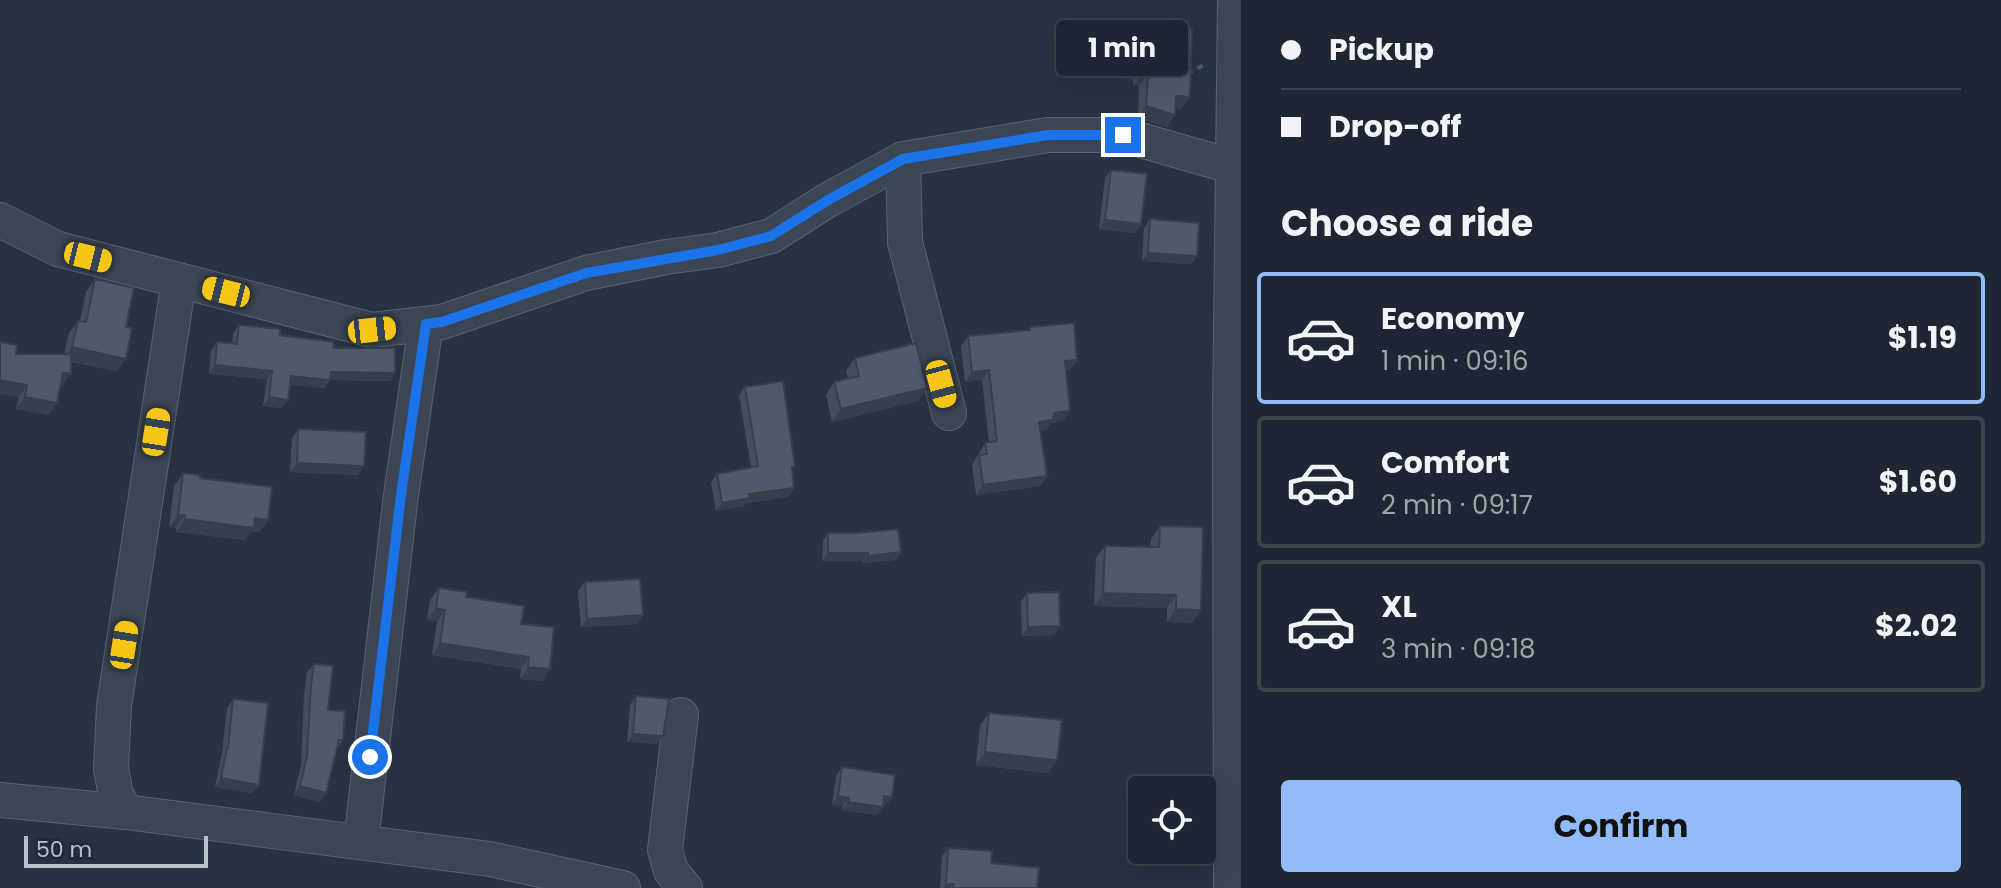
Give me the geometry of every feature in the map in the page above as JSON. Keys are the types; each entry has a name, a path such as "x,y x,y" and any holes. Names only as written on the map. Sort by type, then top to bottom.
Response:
{"street":[{"path":"1231,888 1236,416 1235,0"},
{"path":"0,220 58,249 372,330 442,322 586,273 718,250 771,236 903,159 1048,135 1123,135 1234,167"},
{"path":"903,159 905,242 949,413"},
{"path":"126,812 116,795 111,769 114,706 179,280"},
{"path":"361,842 401,495 426,324"},
{"path":"681,715 665,850 671,871 685,888"},
{"path":"0,800 126,812 490,859 623,888"}],"path":[{"path":"1179,78 1214,60 1235,56"}],"building":[{"path":"1143,27 1192,29 1190,97 1176,96 1175,115 1146,106 1148,74 1141,74 1141,68 1115,65 1118,46 1142,49"},
{"path":"1111,170 1147,174 1141,224 1105,220"},
{"path":"1150,219 1199,223 1197,256 1148,253"},
{"path":"95,279 134,288 126,327 132,328 126,359 72,347 78,321 86,322"},
{"path":"1074,323 1077,360 1065,361 1070,411 1054,413 1053,420 1039,422 1047,476 983,485 979,455 987,454 985,443 997,441 989,370 972,372 968,336"},
{"path":"239,325 280,329 280,335 334,342 333,348 395,348 395,373 331,372 330,380 291,376 288,400 269,397 272,371 215,365 217,342 237,344"},
{"path":"0,342 17,345 16,354 71,354 71,373 63,373 57,403 25,397 27,385 0,380"},
{"path":"916,343 927,388 841,409 834,382 859,376 855,358"},
{"path":"783,381 795,467 792,467 794,488 749,494 750,498 722,503 717,474 758,466 745,387"},
{"path":"298,429 366,432 364,466 297,463"},
{"path":"183,473 272,487 268,520 255,518 254,528 185,519 185,515 178,515"},
{"path":"1160,526 1203,527 1201,610 1176,609 1176,595 1103,593 1105,546 1159,547"},
{"path":"898,529 901,552 868,556 868,553 828,553 828,533"},
{"path":"640,579 643,615 587,619 585,582"},
{"path":"439,588 467,592 466,597 524,606 521,624 554,627 550,669 528,667 529,657 440,643 445,610 436,608"},
{"path":"1059,592 1060,626 1028,627 1027,593"},
{"path":"314,664 333,666 328,710 345,711 343,740 339,740 326,793 300,786 307,756"},
{"path":"636,696 669,699 663,736 633,734"},
{"path":"233,699 268,703 259,785 221,778 228,748"},
{"path":"989,713 1062,720 1057,760 985,752"},
{"path":"842,767 895,775 892,797 884,796 883,807 848,802 849,798 838,796"},
{"path":"948,848 992,851 991,863 1039,868 1037,888 953,888 954,884 946,884"}],"route":[{"path":"370,757 401,495 426,324 442,322 586,273 718,250 771,236 903,159 1048,135 1123,135"}]}
